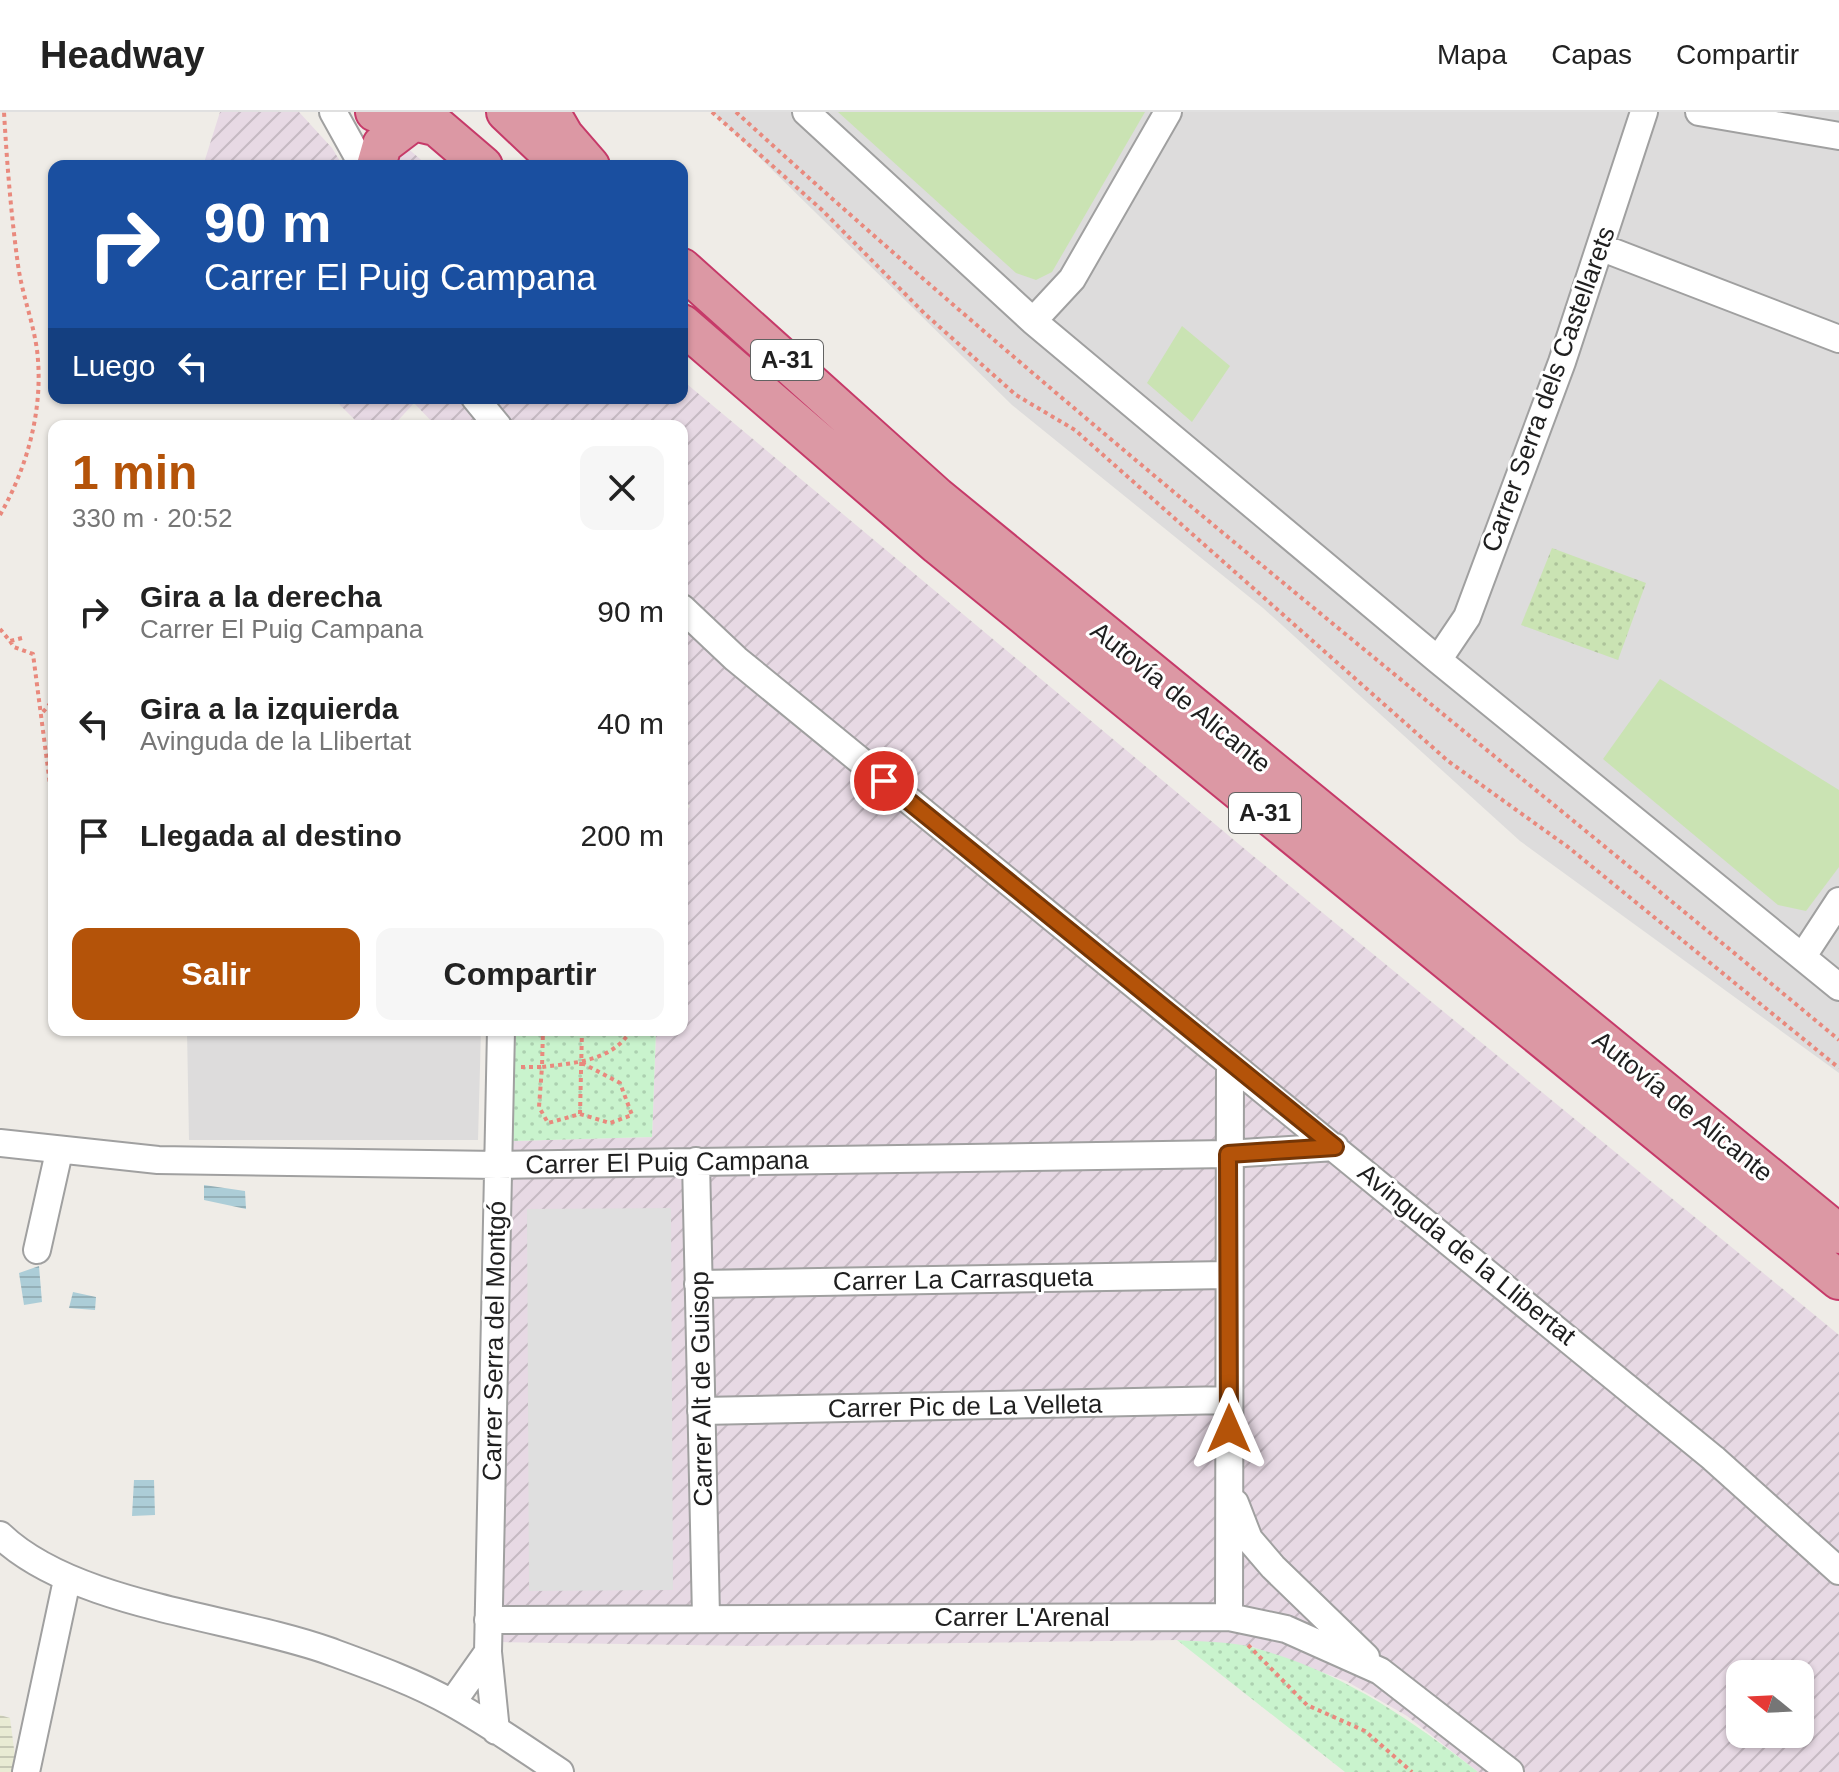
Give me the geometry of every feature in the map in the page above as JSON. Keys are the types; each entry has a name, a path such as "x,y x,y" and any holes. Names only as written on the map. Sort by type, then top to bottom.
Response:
{"highway":[{"path":"375,112 431,118 502,160"},
{"path":"506,112 557,160"},
{"path":"550,112 586,160"},
{"path":"378,160 382,145 431,118"},
{"path":"431,118 476,160"},
{"name":"Autovía de Alicante","path":"688,273 950,508 1839,1234"},
{"name":"Autovía de Alicante","path":"688,329 938,545 1839,1280"}],"street":[{"path":"333,112 360,160"},
{"path":"806,112 1033,321 1438,660 1839,987"},
{"path":"1033,321 1072,279 1168,112"},
{"name":"Carrer Serra dels Castellarets","path":"1438,660 1467,617 1562,362 1644,112"},
{"path":"1699,112 1839,136"},
{"path":"1600,247 1839,339"},
{"path":"480,404 493,420"},
{"name":"Avinguda de la Llibertat","path":"688,614 736,659 1713,1458 1839,1571"},
{"path":"1803,956 1839,901"},
{"name":"Carrer Serra del Montgó","path":"496,1731 488,1620 501,1036"},
{"path":"1229,1617 1227,1275 1230,1064"},
{"name":"Carrer El Puig Campana","path":"0,1143 59,1152 158,1160 498,1165 1228,1154 1335,1147"},
{"path":"37,1250 59,1152"},
{"name":"Carrer Alt de Guisop","path":"696,1161 706,1617"},
{"name":"Carrer La Carrasqueta","path":"698,1284 1227,1275"},
{"name":"Carrer Pic de La Velleta","path":"701,1411 1229,1400"},
{"path":"1229,1489 1249,1539 1273,1567 1380,1671"},
{"path":"0,1535 18,1552 67,1580 327,1651 452,1703 560,1772"},
{"path":"1273,1567 1289,1604 1286,1629"},
{"path":"26,1772 67,1580"},
{"name":"Carrer L'Arenal","path":"488,1620 1229,1617 1286,1629 1380,1671 1510,1772"},
{"path":"452,1703 488,1652"}],"path":[{"path":"0,515 20,480 35,418 37,351 17,255 4,112"},
{"path":"712,112 822,210 925,314 1016,395 1075,430 1448,761 1568,847 1839,1068"},
{"path":"736,112 887,249 1073,407 1839,1040"},
{"path":"0,629 14,647 33,654 48,759"},
{"path":"10,641 22,638"},
{"path":"43,712 48,706"},
{"path":"543,1036 539,1107 548,1123 580,1114 610,1123 632,1115 620,1083 582,1063"},
{"path":"580,1114 582,1036"},
{"path":"500,1068 582,1063 621,1046 627,1036"},
{"path":"1250,1646 1307,1705 1365,1731 1412,1772"}],"shaded area":[{"path":"220,112 299,112 339,160 205,160"},
{"path":"713,112 1839,112 1839,1073 1520,841 1263,608 1012,405"},
{"path":"404,145 421,160 386,160"},
{"path":"688,385 1252,855 1839,1335 1839,1772 1478,1772 1407,1716 1346,1681 1250,1646 1177,1640 753,1646 497,1642 512,1141 652,1137 656,1036 688,1036 688,420 430,420 415,404 688,404"},
{"path":"339,404 413,404 398,420 355,420"},
{"path":"187,1036 481,1036 478,1140 189,1140"},
{"path":"671,1208 673,1590 529,1591 527,1209"}],"green space":[{"path":"838,112 1145,112 1052,272 1036,280 1016,273"},
{"path":"1182,326 1230,366 1192,422 1147,383"},
{"path":"1552,548 1646,583 1618,660 1521,625"},
{"path":"1660,679 1839,790 1839,867 1806,911 1778,905 1603,759"},
{"path":"516,1036 656,1036 652,1137 512,1141"},
{"path":"1177,1640 1242,1645 1314,1668 1399,1714 1478,1772 1345,1772"},
{"path":"0,1715 10,1718 17,1772 0,1772"}],"water":[{"path":"204,1185 245,1191 246,1209 204,1200"},
{"path":"39,1266 42,1302 24,1305 19,1273"},
{"path":"73,1292 96,1297 95,1310 69,1308"},
{"path":"134,1480 154,1480 155,1515 132,1516"}],"route":[{"path":"884,781 1335,1147 1228,1154 1229,1429"}]}
